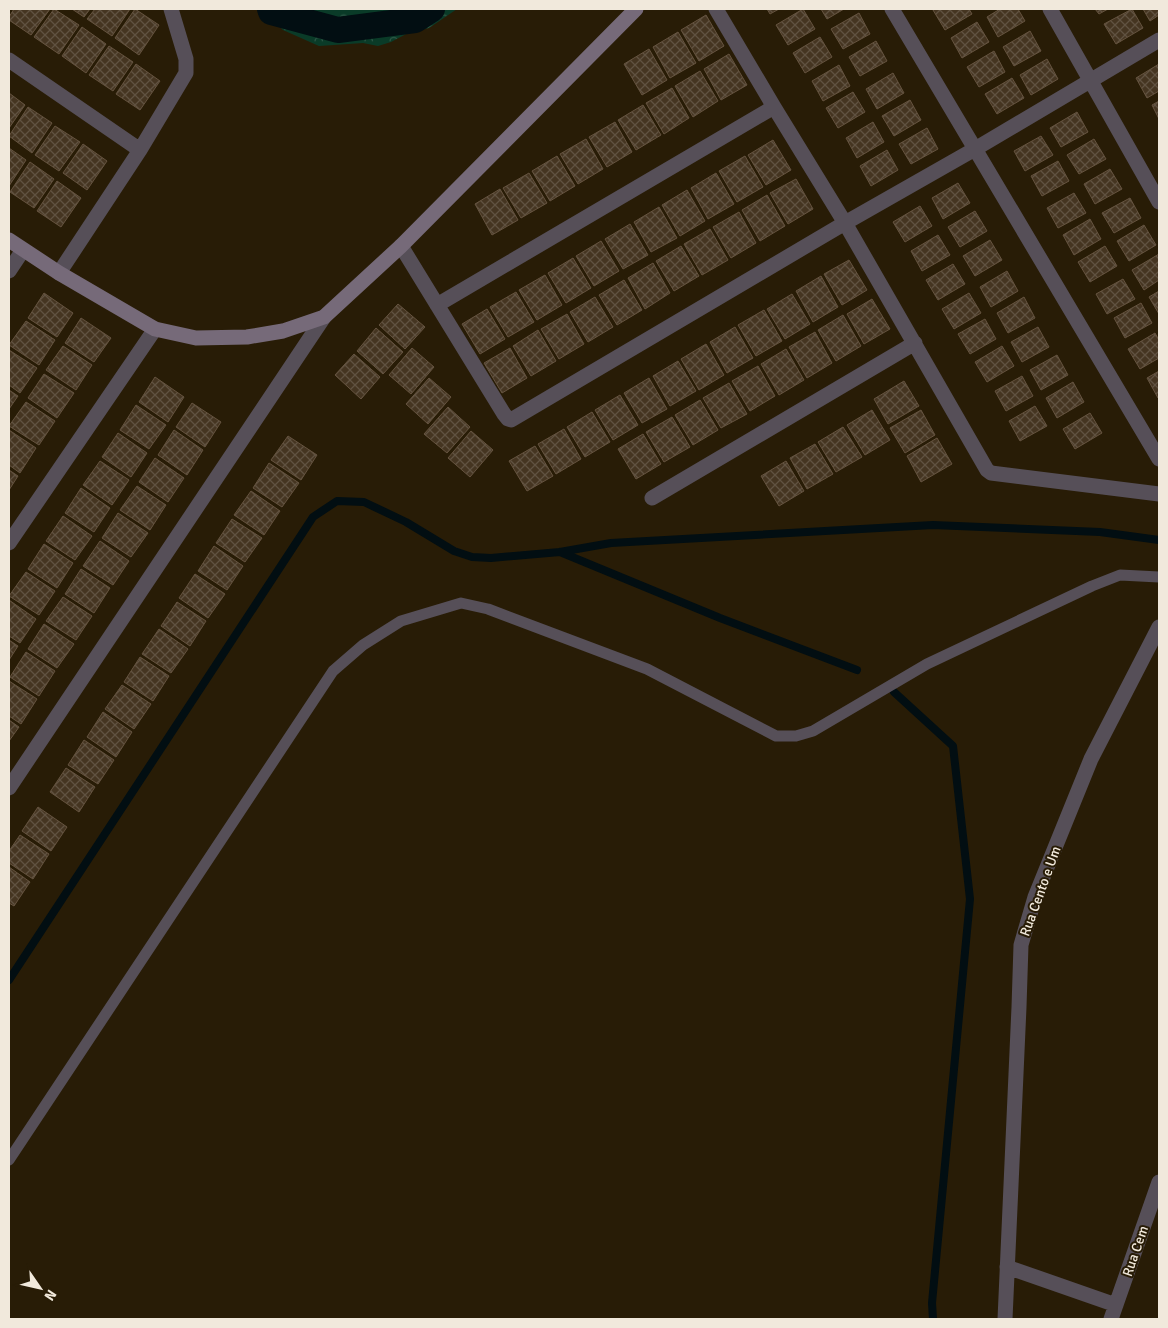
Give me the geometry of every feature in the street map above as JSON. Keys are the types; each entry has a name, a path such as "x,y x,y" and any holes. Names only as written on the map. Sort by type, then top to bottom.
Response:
{"street":[{"path":"59,272 140,150 186,73 186,59 171,9"},
{"path":"9,788 324,316 401,246 636,9"},
{"path":"716,9 845,223 987,470 991,473 1159,494"},
{"path":"892,9 1159,459"},
{"path":"1050,9 1159,202"},
{"path":"401,246 505,417 511,420 1159,40"},
{"path":"9,60 140,150"},
{"path":"437,306 774,107"},
{"path":"9,240 155,329 196,338 247,337 283,331 324,316"},
{"path":"9,271 23,250"},
{"path":"9,543 155,329"},
{"path":"652,498 915,343"},
{"name":"Rua Cento e Um","path":"1005,1319 1020,1007 1021,945 1035,897 1091,760 1159,627"},
{"name":"Rua Cem","path":"1111,1319 1159,1182"},
{"path":"1007,1267 1116,1305"}],"lane":[{"path":"9,1160 333,671 363,645 401,621 461,602 488,609 648,669 776,736 796,736 813,731 927,664 1092,586 1120,575 1159,577"}],"green space":[{"path":"262,9 457,9 429,28 408,33 378,46 363,43 319,46 283,30"}],"building":[{"path":"14,9 50,9 31,35 9,20"},
{"path":"54,9 79,25 59,54 34,37"},
{"path":"72,9 90,9 84,17"},
{"path":"95,9 130,9 112,36 87,19"},
{"path":"135,9 159,25 139,55 115,38"},
{"path":"767,9 779,9 770,14"},
{"path":"803,9 815,29 788,45 776,25"},
{"path":"821,9 844,9 827,19"},
{"path":"969,9 972,14 945,30 933,10"},
{"path":"1000,9 1018,9 1025,21 998,37 987,17"},
{"path":"1095,9 1108,9 1099,14"},
{"path":"1132,9 1143,28 1116,44 1104,24"},
{"path":"1143,9 1159,9 1159,15 1150,21"},
{"path":"859,13 870,34 843,49 831,29"},
{"path":"706,15 724,46 699,61 681,30"},
{"path":"977,22 989,42 962,58 951,38"},
{"path":"82,27 106,44 86,73 62,56"},
{"path":"1030,31 1041,51 1014,66 1003,47"},
{"path":"678,32 696,63 670,78 653,47"},
{"path":"820,37 832,57 805,73 793,53"},
{"path":"876,41 887,61 860,76 849,57"},
{"path":"109,46 133,62 113,91 89,75"},
{"path":"649,49 667,80 642,95 624,64"},
{"path":"994,51 1005,72 979,87 967,67"},
{"path":"729,54 747,85 721,100 704,69"},
{"path":"1047,59 1058,79 1031,95 1020,75"},
{"path":"136,64 160,81 140,110 116,94"},
{"path":"1159,64 1159,91 1147,98 1136,78"},
{"path":"839,65 850,86 823,101 812,81"},
{"path":"700,71 718,101 693,117 675,86"},
{"path":"893,73 904,93 877,109 866,89"},
{"path":"1012,78 1024,98 997,114 985,94"},
{"path":"672,88 689,118 664,134 646,103"},
{"path":"853,92 865,112 838,128 826,108"},
{"path":"9,93 25,105 9,128"},
{"path":"910,100 921,120 894,136 882,116"},
{"path":"1159,101 1159,119 1152,105"},
{"path":"643,105 661,135 636,150 618,120"},
{"path":"28,107 52,123 32,153 9,136"},
{"path":"1077,112 1088,132 1061,147 1050,128"},
{"path":"615,122 632,152 607,167 589,137"},
{"path":"873,122 884,142 857,158 846,138"},
{"path":"55,126 80,142 59,171 35,155"},
{"path":"927,128 938,149 911,164 899,144"},
{"path":"1041,136 1053,155 1025,171 1014,151"},
{"path":"586,139 603,169 578,184 560,154"},
{"path":"1094,139 1106,159 1079,174 1067,155"},
{"path":"773,140 791,170 766,185 748,155"},
{"path":"83,144 107,161 87,190 63,173"},
{"path":"9,148 26,160 9,186"},
{"path":"887,150 898,170 871,186 860,166"},
{"path":"557,156 575,186 550,201 532,171"},
{"path":"745,156 763,187 737,202 719,171"},
{"path":"1058,161 1069,181 1042,196 1031,176"},
{"path":"30,162 54,179 34,208 10,192"},
{"path":"1110,169 1122,189 1095,204 1084,184"},
{"path":"529,173 547,203 521,218 503,188"},
{"path":"716,173 734,204 708,219 691,188"},
{"path":"796,179 813,209 788,224 770,193"},
{"path":"57,181 81,198 61,227 37,211"},
{"path":"958,183 970,203 943,219 932,198"},
{"path":"500,189 518,220 492,235 475,204"},
{"path":"687,190 705,221 680,236 662,205"},
{"path":"1074,193 1086,213 1058,228 1047,208"},
{"path":"767,195 785,226 760,241 742,210"},
{"path":"1130,198 1141,218 1114,233 1102,213"},
{"path":"920,206 932,226 905,242 893,222"},
{"path":"659,207 677,238 651,252 634,222"},
{"path":"975,211 987,231 960,247 948,227"},
{"path":"739,212 756,243 731,258 713,227"},
{"path":"1090,219 1101,239 1074,255 1063,235"},
{"path":"630,224 648,255 623,269 605,239"},
{"path":"1144,225 1156,245 1129,261 1117,241"},
{"path":"710,229 728,260 702,275 684,244"},
{"path":"938,235 950,255 922,271 911,251"},
{"path":"990,240 1002,260 975,276 963,256"},
{"path":"601,241 619,271 594,286 576,256"},
{"path":"681,246 699,276 674,291 656,261"},
{"path":"1105,246 1117,266 1090,282 1078,262"},
{"path":"1159,254 1159,280 1144,290 1132,270"},
{"path":"573,258 591,288 566,303 548,273"},
{"path":"849,260 867,290 842,305 824,274"},
{"path":"653,263 670,293 645,309 628,278"},
{"path":"953,264 965,284 938,300 926,280"},
{"path":"1007,271 1018,291 991,307 980,287"},
{"path":"545,275 562,305 537,320 519,290"},
{"path":"821,276 838,307 813,322 796,291"},
{"path":"1123,279 1135,299 1107,314 1096,294"},
{"path":"624,280 642,310 617,325 599,295"},
{"path":"1159,291 1159,314 1149,297"},
{"path":"516,292 534,322 508,337 490,307"},
{"path":"44,293 73,313 57,337 28,318"},
{"path":"969,293 981,313 954,329 942,309"},
{"path":"792,294 810,324 785,339 767,309"},
{"path":"595,297 613,327 588,342 570,312"},
{"path":"1024,297 1035,318 1008,333 997,313"},
{"path":"872,299 890,329 864,344 847,314"},
{"path":"1141,303 1152,323 1125,338 1114,318"},
{"path":"398,304 425,327 405,349 379,325"},
{"path":"487,309 505,339 480,354 462,324"},
{"path":"764,310 782,341 756,356 738,325"},
{"path":"567,314 584,344 559,359 541,329"},
{"path":"843,315 861,346 836,361 818,330"},
{"path":"81,318 111,338 94,362 65,343"},
{"path":"985,319 996,339 970,354 958,334"},
{"path":"26,321 55,340 39,365 9,345"},
{"path":"735,327 753,358 727,373 710,342"},
{"path":"1038,327 1049,347 1022,362 1011,342"},
{"path":"376,328 403,352 383,374 357,351"},
{"path":"538,330 556,361 531,376 513,346"},
{"path":"815,332 832,363 807,378 789,347"},
{"path":"1155,333 1159,340 1159,358 1140,369 1128,349"},
{"path":"706,344 724,375 699,390 681,359"},
{"path":"63,346 92,365 76,390 46,370"},
{"path":"1002,346 1014,366 987,382 975,362"},
{"path":"412,348 434,367 411,394 389,375"},
{"path":"510,348 527,378 502,393 484,363"},
{"path":"786,349 804,380 779,395 761,364"},
{"path":"9,350 37,368 20,393 9,385"},
{"path":"354,354 380,377 361,399 335,375"},
{"path":"1057,355 1068,375 1041,390 1030,370"},
{"path":"678,361 696,391 670,406 653,376"},
{"path":"758,366 775,396 750,411 732,381"},
{"path":"1159,371 1159,397 1158,398 1147,378"},
{"path":"44,374 74,393 57,418 28,398"},
{"path":"1022,376 1033,396 1006,411 995,391"},
{"path":"155,377 184,397 168,422 139,402"},
{"path":"429,378 451,397 428,424 406,404"},
{"path":"649,378 667,409 642,423 624,393"},
{"path":"904,381 919,406 888,424 874,399"},
{"path":"1073,382 1084,402 1057,418 1046,398"},
{"path":"729,383 747,414 721,428 703,398"},
{"path":"9,390 18,396 9,409"},
{"path":"620,395 638,425 613,440 595,410"},
{"path":"700,400 718,430 693,445 675,415"},
{"path":"26,402 55,421 39,445 9,426"},
{"path":"192,403 221,422 205,447 176,427"},
{"path":"136,405 166,425 149,449 120,430"},
{"path":"1035,406 1047,426 1020,441 1009,421"},
{"path":"448,407 470,427 447,453 424,434"},
{"path":"872,410 890,440 865,455 847,425"},
{"path":"921,410 935,435 905,453 890,428"},
{"path":"592,412 610,442 585,457 567,427"},
{"path":"1090,413 1102,433 1075,449 1063,429"},
{"path":"672,417 690,447 664,462 646,432"},
{"path":"843,427 862,457 836,472 818,442"},
{"path":"564,429 581,459 556,474 538,444"},
{"path":"9,430 36,448 20,473 9,465"},
{"path":"174,430 203,450 187,475 158,455"},
{"path":"471,431 493,450 470,477 448,458"},
{"path":"118,433 147,453 131,477 102,457"},
{"path":"643,434 661,464 636,479 618,449"},
{"path":"288,436 317,455 301,480 271,460"},
{"path":"937,438 952,464 921,482 907,456"},
{"path":"815,444 833,474 807,489 790,458"},
{"path":"535,446 553,476 527,491 509,461"},
{"path":"155,458 184,478 168,502 139,482"},
{"path":"100,461 129,480 112,505 83,485"},
{"path":"786,461 804,491 779,506 761,476"},
{"path":"269,463 299,483 282,507 253,488"},
{"path":"9,470 18,476 9,490"},
{"path":"137,486 166,505 150,530 120,510"},
{"path":"81,488 110,508 94,532 65,513"},
{"path":"251,491 280,511 264,535 234,515"},
{"path":"118,513 148,533 131,557 102,538"},
{"path":"63,516 92,536 75,560 46,541"},
{"path":"232,519 262,538 245,562 216,543"},
{"path":"100,541 129,561 113,585 83,566"},
{"path":"44,544 73,563 57,588 28,569"},
{"path":"214,546 243,566 227,590 198,571"},
{"path":"81,569 110,588 94,613 65,594"},
{"path":"26,572 55,591 39,615 9,596"},
{"path":"195,574 225,594 208,618 179,598"},
{"path":"63,597 92,616 76,640 46,621"},
{"path":"9,600 36,619 20,643 9,636"},
{"path":"177,602 206,621 190,646 161,626"},
{"path":"44,624 74,644 57,668 28,649"},
{"path":"159,629 188,649 171,673 142,654"},
{"path":"9,640 18,646 9,660"},
{"path":"26,652 55,671 39,696 10,677"},
{"path":"140,657 169,676 153,701 124,682"},
{"path":"9,681 37,699 21,724 9,716"},
{"path":"122,685 151,704 134,729 105,709"},
{"path":"103,712 132,732 116,757 87,737"},
{"path":"9,720 19,727 9,741"},
{"path":"84,740 114,760 98,784 68,765"},
{"path":"66,768 95,787 79,812 50,792"},
{"path":"38,807 67,827 51,851 22,831"},
{"path":"20,835 49,854 33,879 9,863 9,851"},
{"path":"9,867 30,882 14,906 9,903"}],"waterway":[{"path":"270,9 271,12 338,30 415,20 432,9"},
{"path":"9,980 313,517 337,501 364,502 406,522 454,551 472,557 491,558 560,552 611,543 933,525 1100,532 1159,540"},
{"path":"560,552 720,618 857,670"},
{"path":"894,692 953,746 970,899 932,1303 933,1319"}]}
